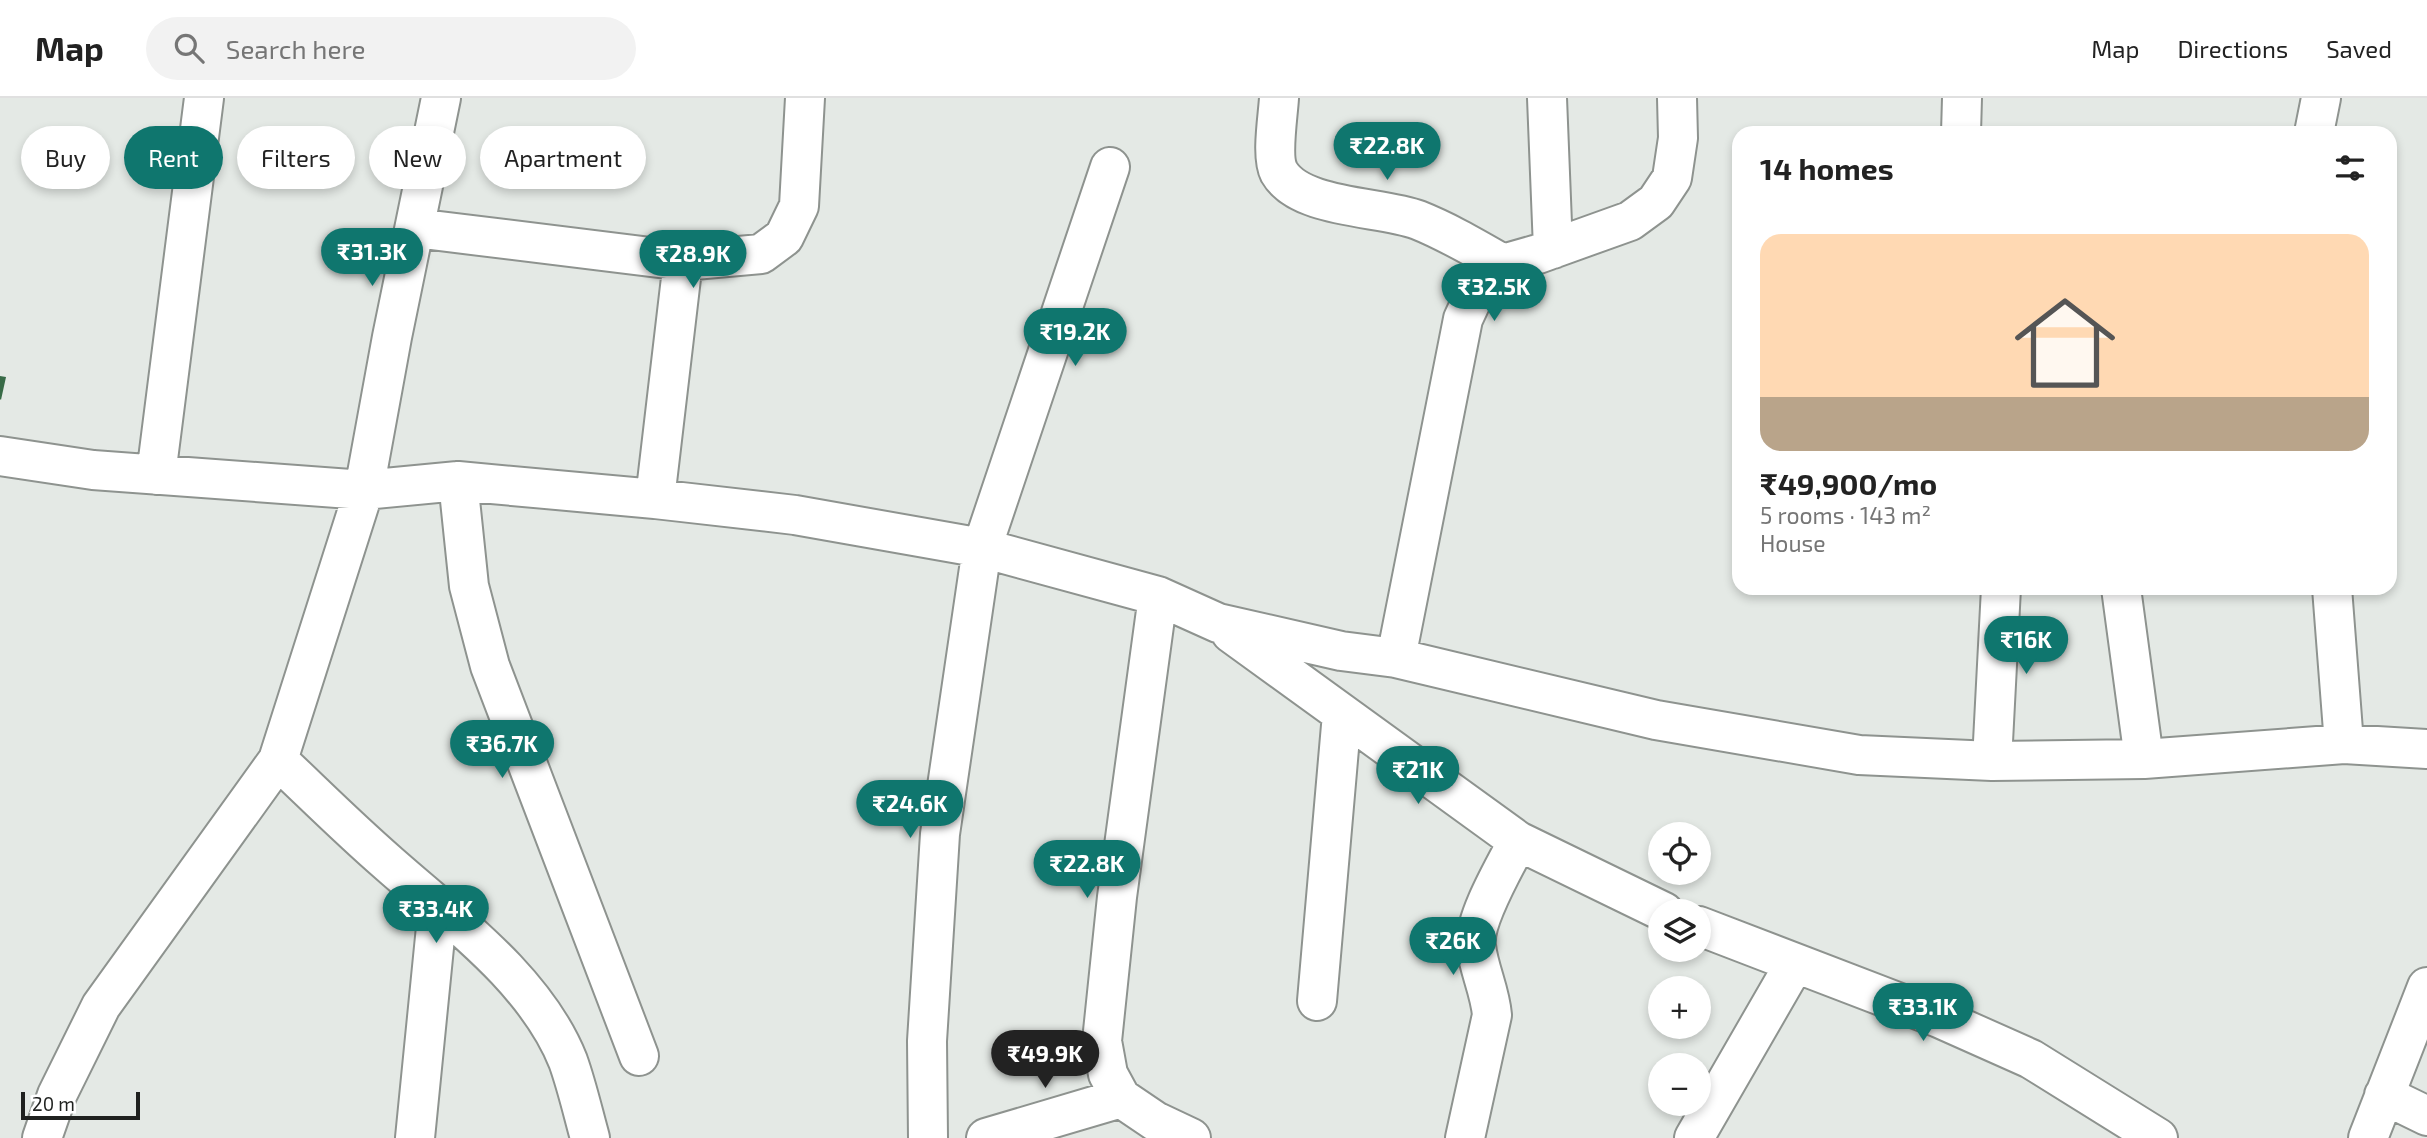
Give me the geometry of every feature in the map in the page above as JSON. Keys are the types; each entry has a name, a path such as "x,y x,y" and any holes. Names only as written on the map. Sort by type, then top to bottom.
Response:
{"street":[{"path":"156,475 204,98"},
{"path":"42,1138 57,1095 101,1006 278,760 364,490 440,98"},
{"path":"415,228 683,261 761,254 785,237 799,206 805,98"},
{"path":"1279,98 1276,148 1278,170 1292,187 1319,198 1415,219 1452,235 1503,264"},
{"path":"1547,98 1553,249"},
{"path":"1396,659 1463,319 1476,291 1503,264 1630,221 1656,202 1672,178 1678,138 1676,98"},
{"path":"1961,126 1962,98"},
{"path":"2315,126 2320,98"},
{"path":"928,1138 928,1041 940,834 982,548 1110,167"},
{"path":"656,499 683,261"},
{"path":"0,456 93,470 364,490 458,481 795,515 982,548 1158,597 1218,623 1341,652 1396,659 1656,720 1845,753 1992,761 2144,759 2344,744 2427,749"},
{"path":"458,481 469,586 490,666 639,1056"},
{"path":"1992,761 2001,595"},
{"path":"2122,595 2144,759"},
{"path":"2333,595 2344,744"},
{"path":"1158,597 1117,897 1101,1041 1108,1074 1121,1098 1155,1121 1191,1138"},
{"path":"1218,623 1517,841 1648,904"},
{"path":"1317,1001 1342,713"},
{"path":"278,760 374,851 491,953 519,983 544,1019 567,1060 590,1138"},
{"path":"1465,1138 1492,1015 1490,994 1475,943 1483,911 1517,841"},
{"path":"415,1138 438,907"},
{"path":"1711,931 1939,1018 2031,1059 2158,1138"},
{"path":"1694,1138 1795,963"},
{"path":"2368,1138 2427,987"},
{"path":"2384,1095 2427,1116"},
{"path":"986,1138 1121,1098"},
{"path":"1078,1138 1121,1098"}],"building":[{"path":"0,376 6,377 1,400 0,399"}]}
